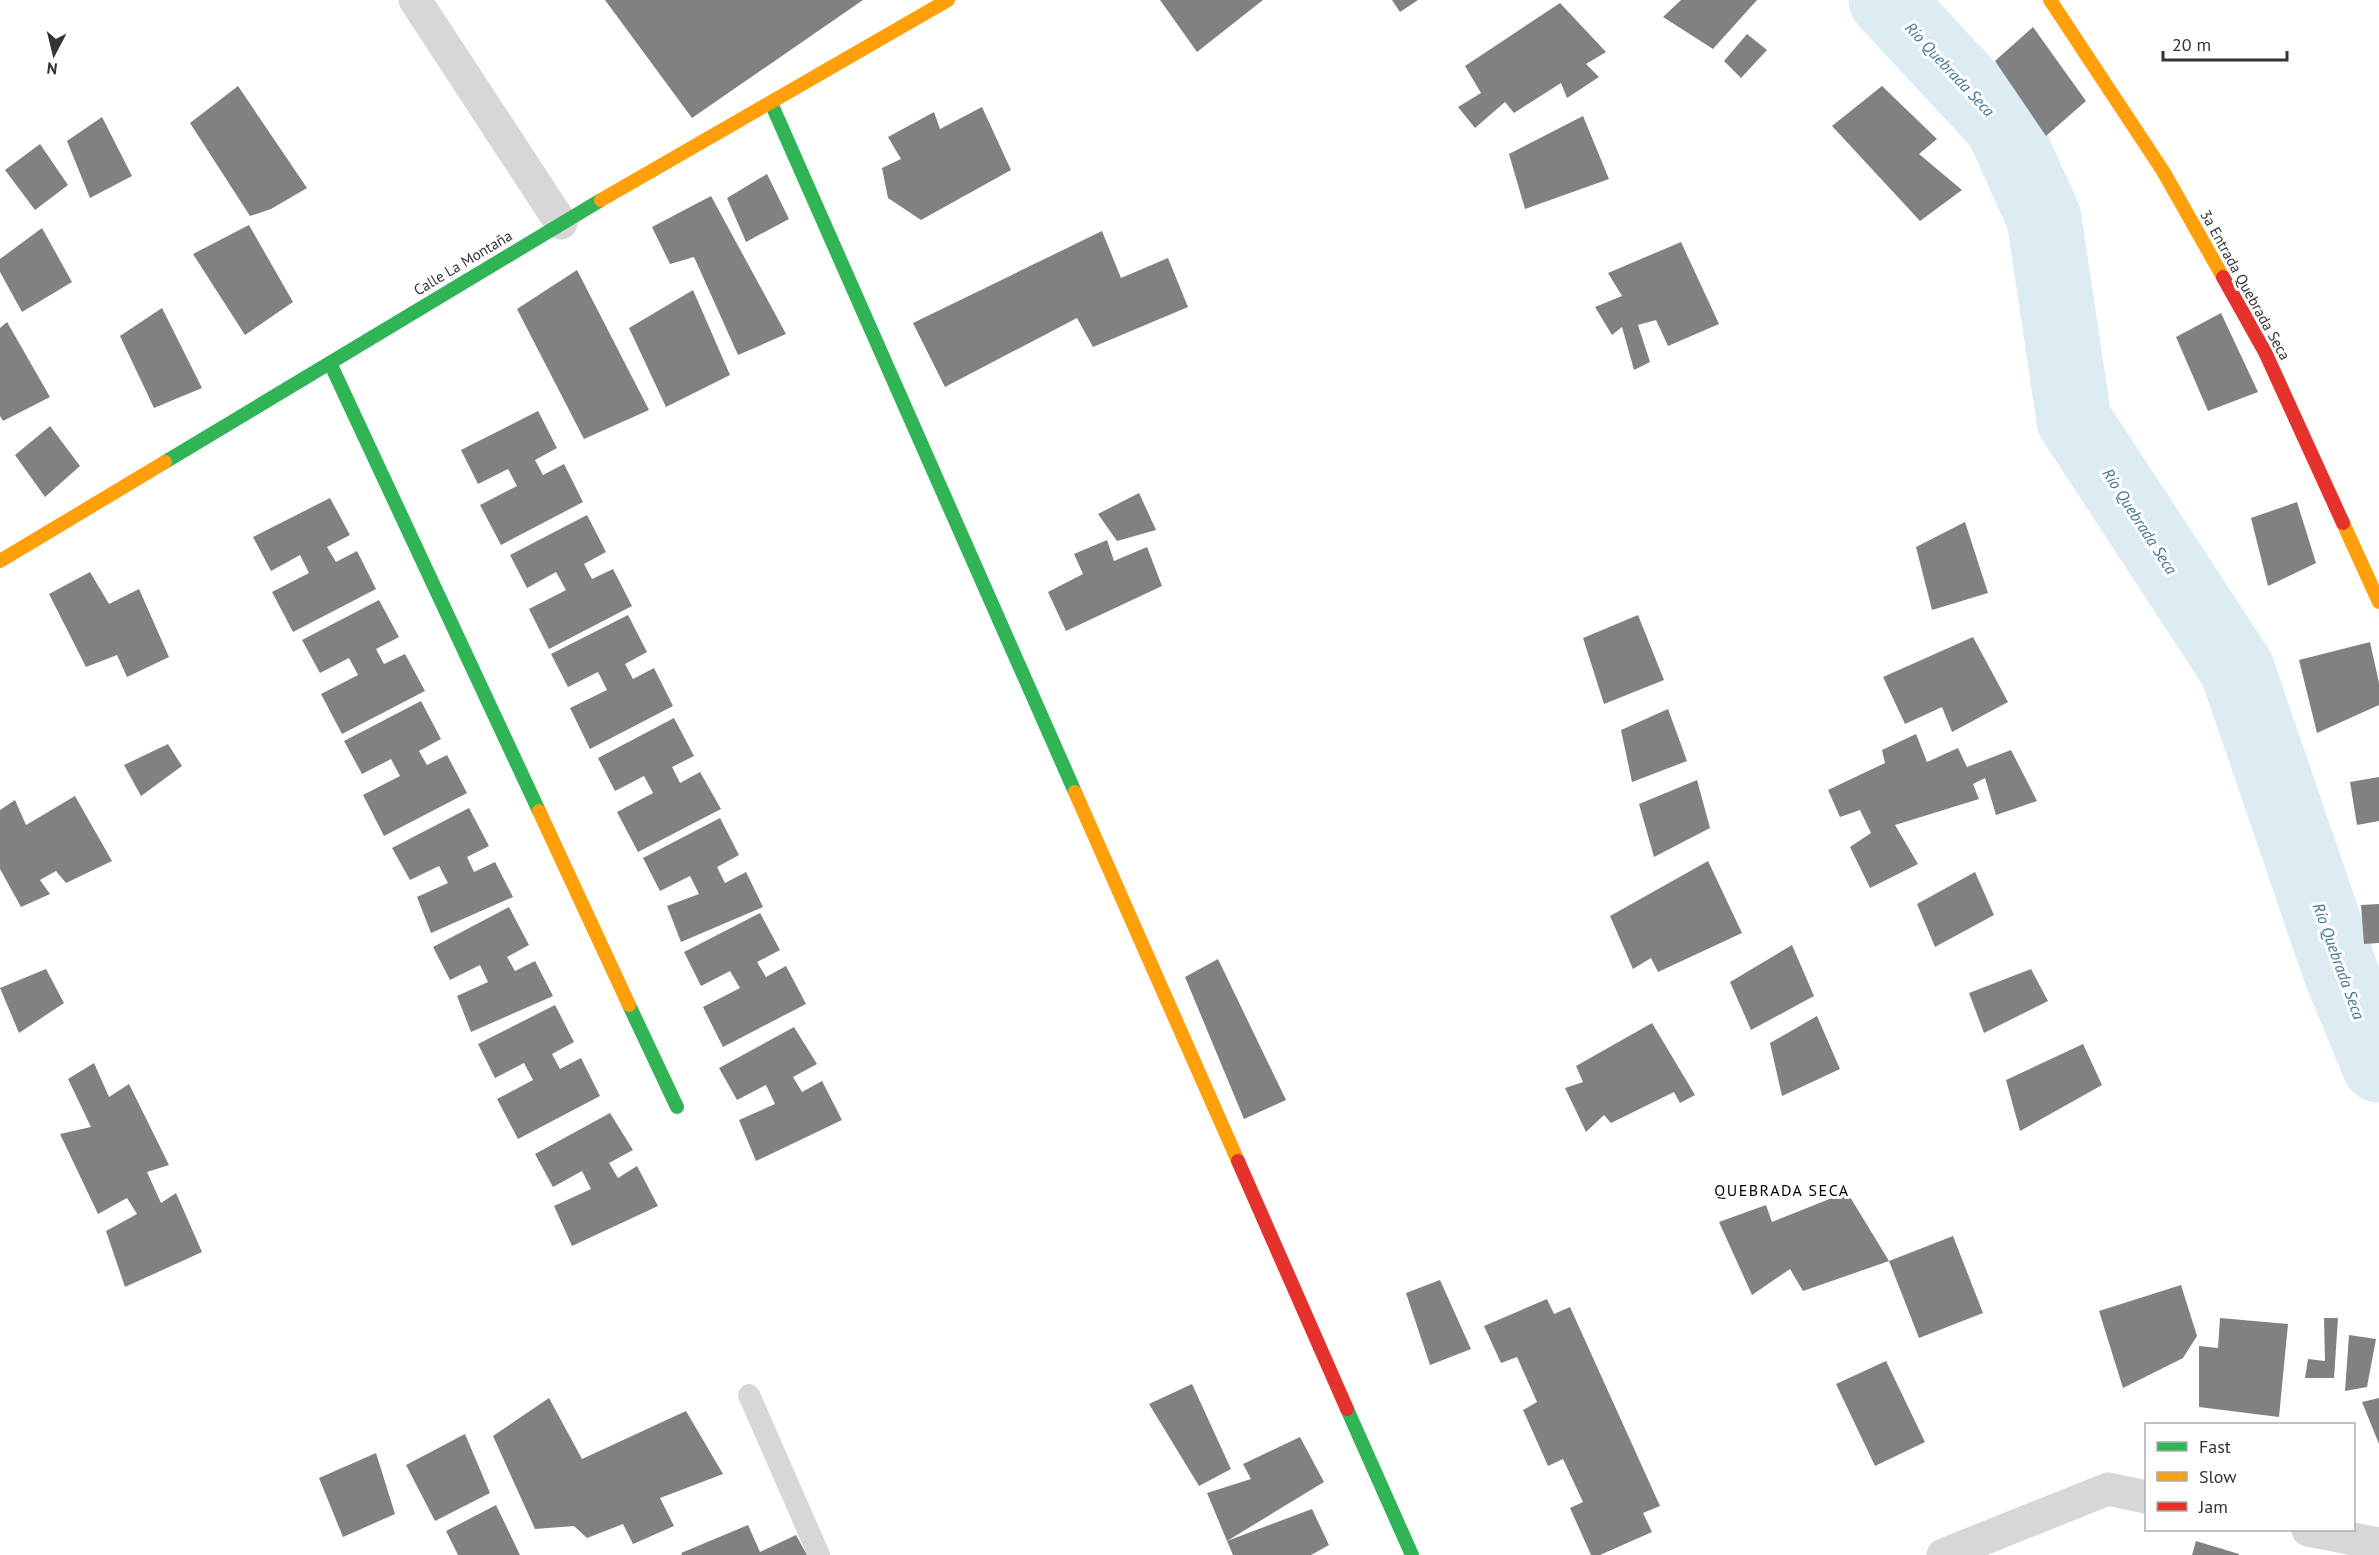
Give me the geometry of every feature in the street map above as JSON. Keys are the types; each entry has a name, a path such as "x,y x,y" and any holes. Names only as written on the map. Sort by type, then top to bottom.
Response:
{"street":[{"path":"415,0 561,223"},
{"name":"Calle La Montaña","path":"0,561 561,223 948,0"},
{"name":"3a Entrada Quebrada Seca","path":"2050,0 2163,171 2265,352 2379,602"},
{"path":"771,103 1412,1555"},
{"path":"330,363 677,1107"},
{"path":"1943,1555 2108,1489 2145,1497"},
{"path":"2313,1531 2379,1544"}],"lane":[{"path":"749,1395 819,1555"}],"building":[{"path":"605,0 863,0 692,118"},
{"path":"1160,0 1263,0 1197,52"},
{"path":"1392,0 1418,0 1400,12"},
{"path":"1681,0 1757,0 1713,49 1663,17"},
{"path":"1560,3 1606,52 1586,64 1599,77 1567,98 1561,83 1514,113 1505,102 1475,128 1458,107 1481,93 1465,66"},
{"path":"2033,27 2086,101 2046,136 1995,61"},
{"path":"1747,34 1767,50 1741,78 1724,61"},
{"path":"238,86 307,188 271,209 250,216 190,123"},
{"path":"1882,86 1937,139 1919,154 1962,190 1920,221 1832,126"},
{"path":"982,107 1011,170 921,220 888,198 882,168 901,159 888,137 934,112 940,129"},
{"path":"1583,116 1609,179 1525,209 1509,154"},
{"path":"102,117 132,176 90,198 67,141"},
{"path":"40,144 68,185 35,210 5,170"},
{"path":"767,174 789,219 746,242 727,198"},
{"path":"711,196 786,334 738,355 694,257 670,264 652,227"},
{"path":"249,225 293,302 245,335 193,254"},
{"path":"42,228 72,282 22,312 0,272 0,259"},
{"path":"1102,231 1121,278 1168,258 1188,307 1093,347 1077,318 945,387 913,323"},
{"path":"1681,242 1719,324 1668,346 1656,320 1638,325 1650,362 1634,370 1622,327 1612,335 1595,307 1622,296 1608,273"},
{"path":"577,270 649,410 584,439 517,309"},
{"path":"693,290 730,375 666,407 629,328"},
{"path":"162,308 202,388 154,408 120,336"},
{"path":"2221,313 2258,392 2208,411 2176,337"},
{"path":"7,322 50,397 3,421 0,416 0,328"},
{"path":"538,411 557,448 535,460 543,475 564,464 583,502 501,545 480,505 517,486 508,469 478,484 461,450"},
{"path":"50,426 80,466 45,497 15,455"},
{"path":"1139,493 1156,530 1117,541 1098,514"},
{"path":"330,498 350,535 327,547 336,562 357,551 376,589 293,632 272,592 309,573 300,555 271,571 253,537"},
{"path":"2297,502 2316,563 2268,586 2251,518"},
{"path":"587,515 606,552 584,564 592,579 613,569 632,606 549,649 529,609 566,590 556,572 527,588 510,555"},
{"path":"1965,522 1988,593 1932,610 1916,547"},
{"path":"1107,540 1114,561 1147,547 1162,586 1066,631 1048,592 1083,574 1074,554"},
{"path":"90,572 109,604 139,589 169,657 127,677 117,655 86,667 49,594"},
{"path":"379,600 399,637 376,649 384,664 405,654 425,691 342,734 321,694 358,675 349,658 320,673 302,640"},
{"path":"628,615 647,652 625,664 633,679 654,668 673,706 590,749 570,708 607,690 598,672 568,687 551,654"},
{"path":"1638,615 1664,680 1604,704 1583,638"},
{"path":"1973,637 2008,702 1952,732 1942,707 1905,724 1883,677"},
{"path":"2370,642 2379,683 2379,705 2317,733 2299,660"},
{"path":"421,701 441,739 419,751 427,765 447,755 467,793 384,836 363,795 400,776 391,759 362,774 344,741"},
{"path":"1668,709 1687,761 1632,782 1621,730"},
{"path":"674,718 694,756 672,767 680,783 700,772 721,809 638,852 617,812 653,793 644,776 615,791 598,758"},
{"path":"1916,734 1927,762 1958,748 1967,767 2011,750 2037,801 1996,815 1985,778 1973,784 1979,799 1895,825 1918,864 1870,888 1850,847 1871,833 1860,810 1840,817 1828,790 1885,763 1882,750"},
{"path":"168,744 182,766 141,796 124,765"},
{"path":"2379,777 2379,821 2357,825 2350,782"},
{"path":"1697,780 1710,828 1654,857 1639,804"},
{"path":"75,796 112,861 66,883 56,871 40,880 50,894 21,907 0,869 0,810 15,800 26,825"},
{"path":"469,808 489,846 467,857 474,872 495,862 513,897 431,933 417,897 448,883 439,866 410,880 392,848"},
{"path":"720,818 739,855 717,867 725,883 746,872 763,907 681,942 667,906 699,894 690,876 660,891 643,858"},
{"path":"1708,861 1742,933 1658,972 1651,958 1633,969 1610,916"},
{"path":"1975,872 1994,915 1935,947 1917,904"},
{"path":"2379,904 2379,943 2364,944 2361,905"},
{"path":"509,907 529,945 507,957 515,971 535,961 553,996 471,1032 457,996 488,982 480,965 450,980 433,947"},
{"path":"760,913 780,950 757,962 766,977 786,966 806,1004 723,1047 703,1007 740,988 730,971 701,986 684,952"},
{"path":"1792,945 1814,996 1751,1030 1730,982"},
{"path":"1218,959 1286,1100 1244,1119 1185,977"},
{"path":"46,969 64,1003 19,1033 0,988"},
{"path":"2031,969 2048,1001 1984,1033 1969,993"},
{"path":"555,1005 574,1042 552,1054 560,1069 581,1058 600,1096 518,1139 497,1099 533,1080 524,1063 495,1078 478,1044"},
{"path":"1817,1016 1840,1069 1782,1096 1770,1043"},
{"path":"1652,1023 1695,1095 1680,1103 1674,1092 1611,1123 1604,1115 1586,1132 1565,1088 1583,1082 1576,1066"},
{"path":"794,1027 817,1064 793,1077 802,1092 822,1081 842,1120 756,1161 739,1120 775,1104 766,1085 737,1100 719,1068"},
{"path":"2083,1044 2102,1085 2020,1131 2006,1080"},
{"path":"94,1063 109,1097 129,1084 169,1165 147,1172 161,1203 176,1193 202,1252 125,1287 106,1231 137,1214 127,1198 98,1214 60,1134 91,1127 68,1079"},
{"path":"610,1113 633,1150 609,1163 618,1178 637,1166 658,1206 572,1246 554,1206 591,1189 582,1171 553,1187 535,1154"},
{"path":"1847,1192 1889,1261 1803,1291 1790,1269 1752,1295 1719,1222 1766,1205 1772,1222"},
{"path":"1953,1236 1983,1313 1919,1338 1889,1261"},
{"path":"1440,1280 1471,1349 1430,1365 1406,1293"},
{"path":"2181,1285 2197,1336 2183,1358 2123,1388 2099,1311"},
{"path":"1547,1299 1554,1314 1570,1307 1660,1506 1643,1513 1652,1532 1600,1555 1591,1555 1570,1508 1583,1502 1563,1459 1548,1466 1523,1410 1537,1402 1517,1357 1501,1363 1484,1326"},
{"path":"2220,1318 2288,1324 2279,1417 2199,1407 2199,1346 2218,1348"},
{"path":"2324,1318 2338,1318 2334,1378 2305,1378 2308,1359 2325,1361"},
{"path":"2349,1335 2376,1339 2367,1387 2345,1391"},
{"path":"1886,1361 1925,1442 1875,1466 1836,1384"},
{"path":"1192,1384 1231,1469 1199,1486 1149,1404"},
{"path":"549,1398 582,1459 686,1411 723,1474 660,1498 674,1526 633,1544 623,1524 587,1538 574,1526 535,1529 493,1436"},
{"path":"2379,1398 2379,1444 2362,1402"},
{"path":"465,1434 490,1493 435,1521 406,1465"},
{"path":"1300,1437 1324,1482 1227,1541 1207,1493 1251,1479 1243,1464"},
{"path":"376,1453 395,1514 343,1537 319,1478"},
{"path":"496,1505 520,1555 458,1555 446,1531"},
{"path":"1312,1509 1329,1545 1311,1555 1233,1555 1227,1541"},
{"path":"748,1525 760,1552 796,1535 807,1555 682,1555 681,1553"},
{"path":"2196,1541 2239,1554 2239,1555 2192,1555"}],"waterway":[{"name":"Río Quebrada Seca","path":"1886,0 2002,125 2044,218 2074,420 2237,669 2341,973 2379,1065"}],"traffic: fast":[{"path":"771,103 1075,792"},
{"path":"165,462 601,200"},
{"path":"330,363 539,811"},
{"path":"629,1005 677,1107"},
{"path":"1347,1409 1412,1555"}],"traffic: slow":[{"path":"601,200 948,0"},
{"path":"2050,0 2163,171 2223,277"},
{"path":"0,561 165,462"},
{"path":"2343,523 2379,602"},
{"path":"1075,792 1238,1161"},
{"path":"539,811 629,1005"}],"traffic: jam":[{"path":"2223,277 2265,352 2343,523"},
{"path":"1238,1161 1347,1409"}],"district":[{"name":"QUEBRADA SECA","path":"1782,1190"}]}
